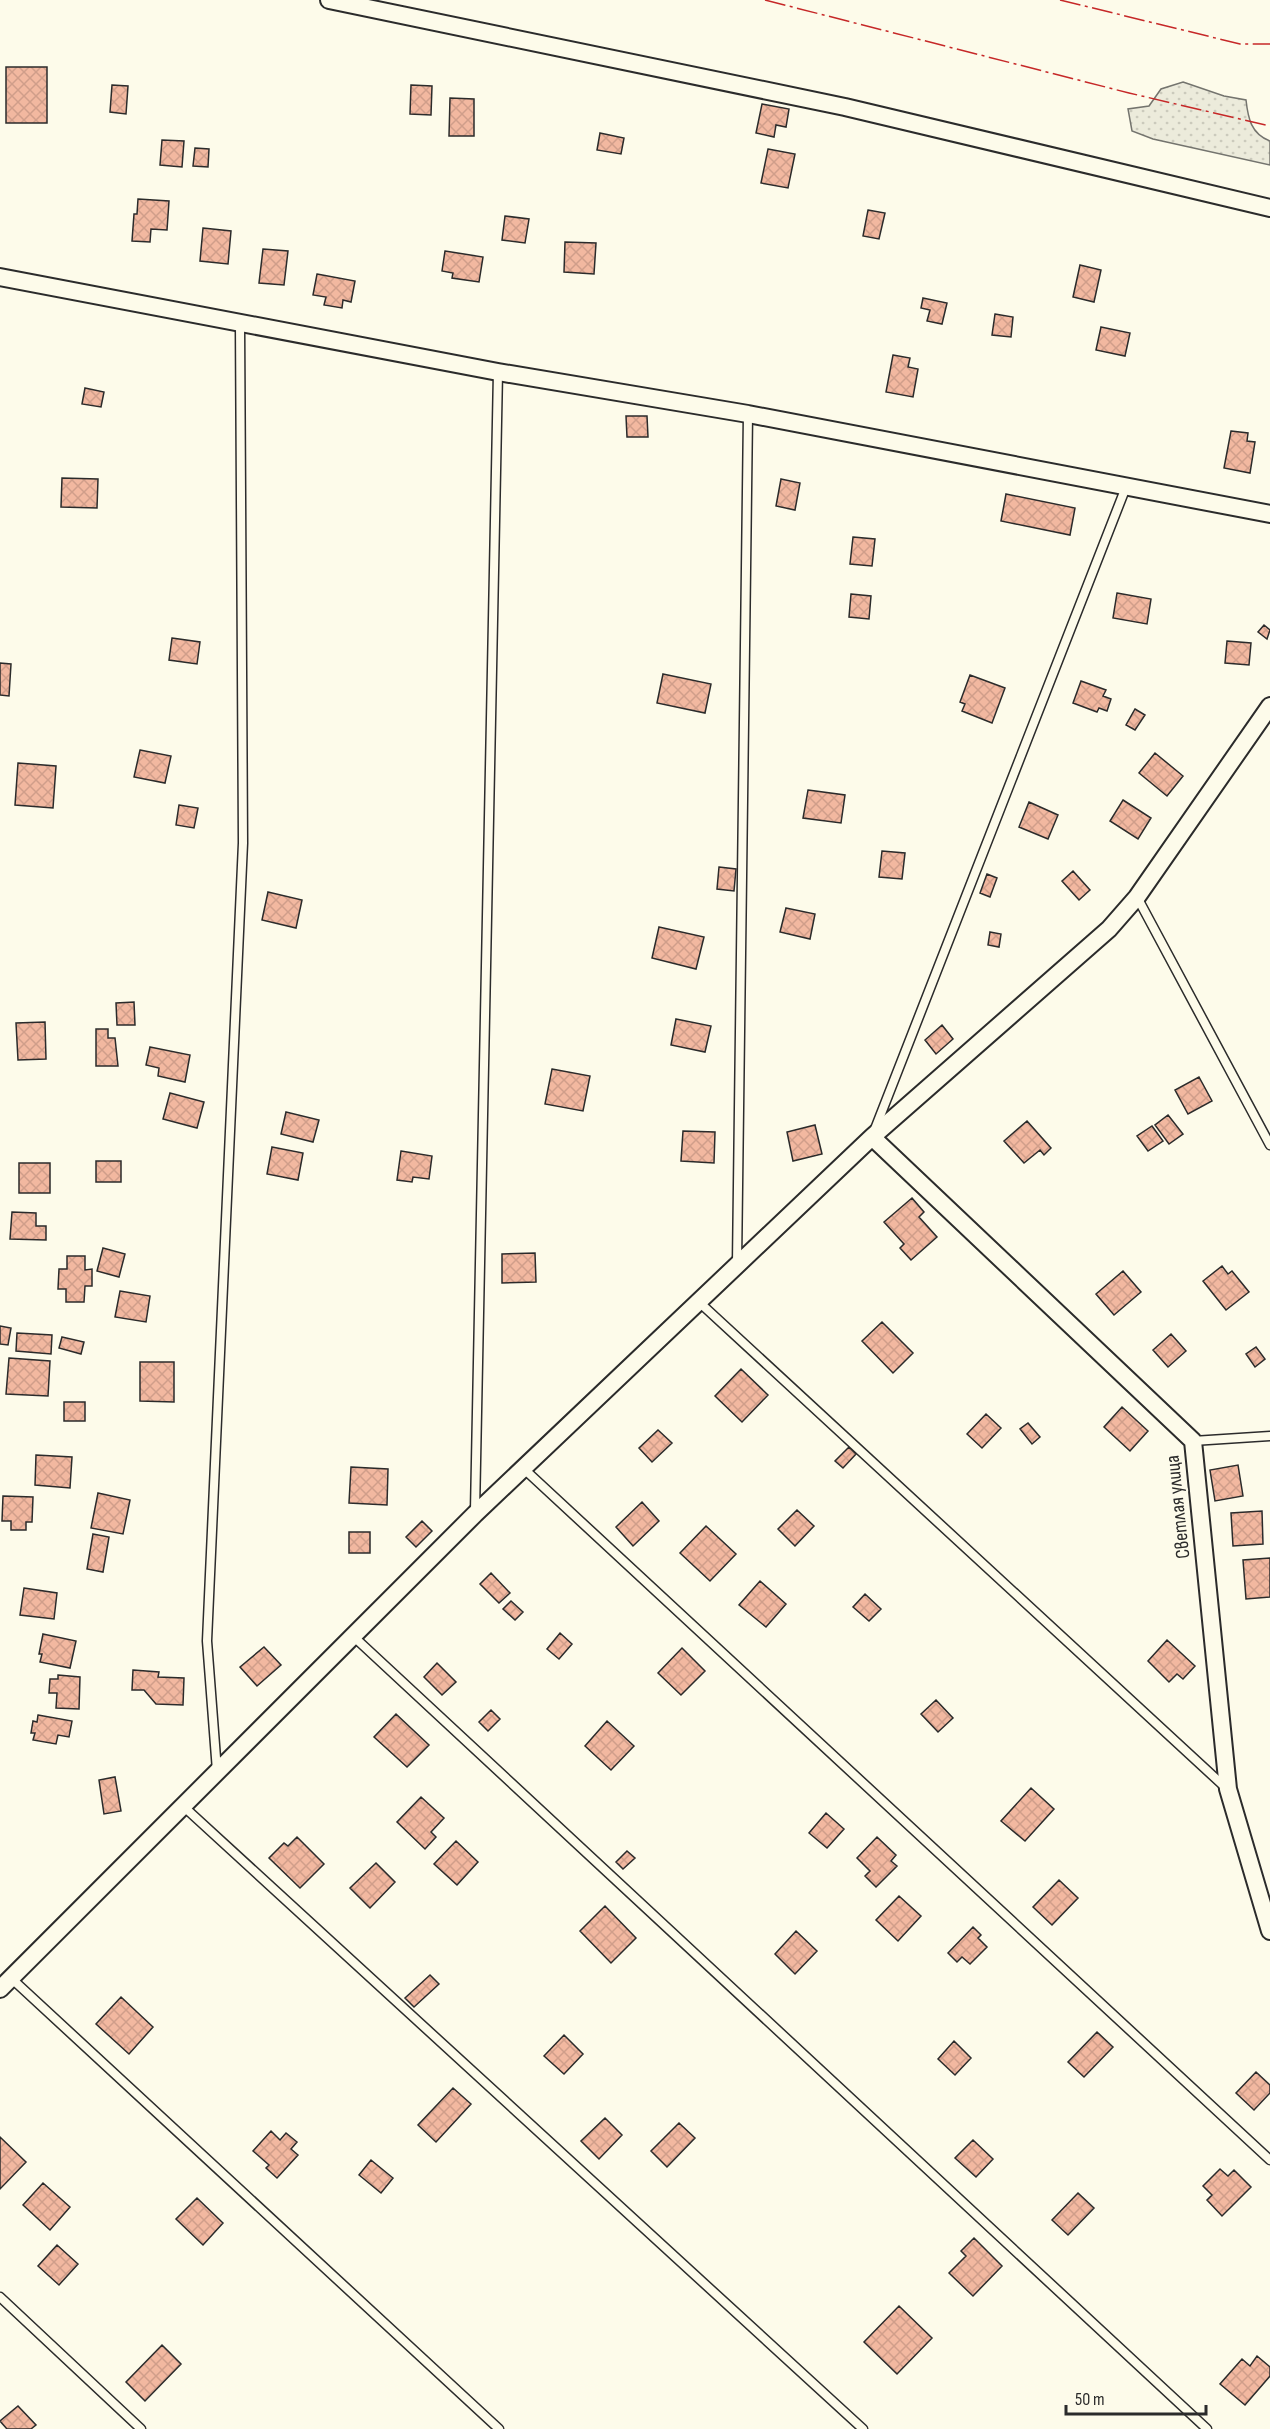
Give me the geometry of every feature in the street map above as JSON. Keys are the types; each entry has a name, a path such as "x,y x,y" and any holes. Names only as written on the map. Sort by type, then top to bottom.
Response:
{"street":[{"path":"329,0 845,107 1270,208"},
{"path":"0,277 498,372 748,414 1270,514"},
{"path":"5,1983 523,1468 872,1137 1109,929 1137,897 1270,706"},
{"name":"Светлая улица","path":"872,1137 1192,1441 1228,1789 1270,1931"}],"lane":[{"path":"217,1772 207,1641 243,843 240,324"},
{"path":"475,1514 498,372"},
{"path":"737,1267 748,414"},
{"path":"872,1137 1126,487"},
{"path":"1137,897 1270,1145"},
{"path":"699,1302 1228,1789"},
{"path":"1192,1441 1270,1436"},
{"path":"523,1468 1270,2160"},
{"path":"353,1636 1207,2429"},
{"path":"182,1805 863,2429"},
{"path":"5,1983 499,2429"},
{"path":"0,2297 141,2429"}],"shaded area":[{"path":"1183,82 1224,96 1246,100 1252,125 1259,134 1270,141 1270,165 1153,139 1132,131 1128,109 1149,106 1161,89"}],"building":[{"path":"6,67 47,67 47,123 6,123"},
{"path":"112,85 128,86 126,114 110,112"},
{"path":"411,85 432,86 431,115 410,114"},
{"path":"450,98 474,99 474,136 449,136"},
{"path":"762,104 789,109 786,127 776,125 774,137 756,133"},
{"path":"600,133 624,138 621,154 597,150"},
{"path":"162,140 184,141 182,167 160,165"},
{"path":"195,148 209,149 208,167 193,166"},
{"path":"768,149 795,154 788,188 761,183"},
{"path":"138,199 169,201 167,230 151,229 150,242 132,241 134,214 137,214"},
{"path":"868,210 885,213 879,239 863,236"},
{"path":"505,216 529,219 525,243 502,240"},
{"path":"203,228 231,231 228,264 200,261"},
{"path":"565,242 596,243 594,274 564,272"},
{"path":"263,249 288,251 284,285 259,283"},
{"path":"445,251 483,257 479,282 452,278 453,273 442,271"},
{"path":"1080,265 1101,270 1094,302 1073,297"},
{"path":"317,274 355,281 351,302 343,300 342,308 324,305 326,297 313,295"},
{"path":"923,298 947,303 942,324 927,321 930,310 921,308"},
{"path":"995,314 1013,317 1011,337 992,335"},
{"path":"1101,327 1130,333 1125,356 1096,350"},
{"path":"893,355 910,358 908,367 918,369 913,397 886,392"},
{"path":"85,388 104,392 101,407 82,404"},
{"path":"626,416 647,416 648,437 627,437"},
{"path":"1231,431 1248,433 1247,441 1255,442 1250,473 1224,468"},
{"path":"62,478 98,479 97,508 61,507"},
{"path":"781,479 800,483 795,510 776,506"},
{"path":"1006,494 1075,508 1070,535 1001,521"},
{"path":"853,537 875,539 872,566 850,564"},
{"path":"1117,593 1151,599 1147,624 1113,618"},
{"path":"851,594 871,596 869,619 849,617"},
{"path":"1264,625 1270,630 1267,639 1258,632"},
{"path":"172,638 200,642 197,664 169,660"},
{"path":"1227,641 1251,643 1249,665 1225,663"},
{"path":"0,663 11,664 9,696 0,695"},
{"path":"663,674 711,684 705,713 657,703"},
{"path":"970,675 1005,688 992,723 962,711 965,704 960,702"},
{"path":"1081,681 1106,690 1103,696 1111,699 1107,711 1099,708 1097,712 1073,703"},
{"path":"1135,709 1145,715 1135,730 1126,725"},
{"path":"140,750 171,756 165,783 134,777"},
{"path":"1155,753 1183,776 1167,796 1139,773"},
{"path":"18,763 56,766 53,808 15,805"},
{"path":"808,790 845,795 841,823 803,818"},
{"path":"1123,800 1151,818 1138,839 1110,821"},
{"path":"1029,802 1058,815 1048,839 1019,827"},
{"path":"179,805 198,808 194,828 176,825"},
{"path":"882,851 905,853 902,879 879,877"},
{"path":"719,867 736,869 734,891 717,889"},
{"path":"1073,871 1090,890 1079,900 1062,881"},
{"path":"987,874 997,878 990,897 980,893"},
{"path":"268,892 302,900 296,928 262,920"},
{"path":"786,908 815,914 810,939 780,932"},
{"path":"659,927 704,937 696,969 652,958"},
{"path":"990,932 1001,934 999,947 988,945"},
{"path":"134,1002 135,1025 117,1025 116,1003"},
{"path":"676,1019 711,1026 705,1052 671,1045"},
{"path":"45,1022 46,1059 18,1060 16,1023"},
{"path":"942,1025 953,1039 936,1054 925,1040"},
{"path":"96,1029 108,1029 108,1038 115,1038 118,1066 96,1066"},
{"path":"150,1047 190,1055 185,1082 158,1076 159,1068 146,1065"},
{"path":"552,1069 590,1076 583,1111 545,1104"},
{"path":"1199,1077 1212,1101 1188,1114 1175,1090"},
{"path":"170,1093 204,1102 197,1128 163,1119"},
{"path":"286,1112 319,1120 313,1142 281,1134"},
{"path":"1168,1115 1183,1134 1169,1144 1155,1125"},
{"path":"1027,1121 1051,1148 1044,1155 1040,1150 1024,1163 1004,1141"},
{"path":"815,1125 822,1154 793,1161 787,1132"},
{"path":"1152,1126 1163,1141 1148,1151 1137,1136"},
{"path":"683,1131 715,1132 714,1163 681,1161"},
{"path":"272,1147 303,1153 298,1180 267,1174"},
{"path":"401,1151 432,1156 429,1179 413,1177 412,1182 397,1180"},
{"path":"96,1161 121,1161 121,1182 96,1182"},
{"path":"19,1163 50,1163 50,1193 19,1193"},
{"path":"912,1198 924,1212 919,1217 937,1237 911,1260 900,1248 904,1244 884,1222"},
{"path":"12,1212 36,1213 36,1226 46,1226 46,1240 10,1239"},
{"path":"103,1248 125,1254 119,1277 97,1271"},
{"path":"535,1253 536,1282 502,1283 502,1254"},
{"path":"67,1256 85,1256 85,1270 92,1269 92,1286 85,1286 84,1302 66,1302 66,1289 58,1289 59,1269 67,1269"},
{"path":"1222,1266 1228,1274 1232,1271 1249,1292 1226,1310 1203,1281"},
{"path":"1123,1271 1141,1292 1114,1315 1096,1294"},
{"path":"120,1291 150,1296 146,1322 115,1317"},
{"path":"882,1322 913,1353 893,1373 862,1341"},
{"path":"0,1326 11,1328 8,1345 0,1344"},
{"path":"17,1333 52,1335 51,1354 16,1351"},
{"path":"1171,1334 1186,1351 1168,1367 1153,1350"},
{"path":"62,1337 84,1342 81,1354 59,1348"},
{"path":"1256,1347 1265,1359 1255,1367 1246,1354"},
{"path":"9,1358 50,1361 48,1396 6,1394"},
{"path":"140,1362 174,1362 174,1402 140,1401"},
{"path":"741,1369 768,1395 742,1422 715,1396"},
{"path":"64,1402 85,1402 85,1421 64,1421"},
{"path":"1122,1407 1148,1431 1130,1451 1104,1427"},
{"path":"986,1414 1001,1428 982,1448 967,1434"},
{"path":"1028,1423 1040,1437 1032,1444 1020,1429"},
{"path":"658,1430 672,1443 652,1462 639,1448"},
{"path":"849,1447 856,1454 843,1468 835,1461"},
{"path":"36,1455 72,1457 70,1488 35,1485"},
{"path":"1238,1465 1243,1496 1215,1501 1210,1470"},
{"path":"351,1467 388,1469 387,1505 349,1503"},
{"path":"98,1493 130,1500 123,1534 91,1528"},
{"path":"3,1496 33,1497 32,1522 26,1522 26,1530 11,1530 11,1521 2,1521"},
{"path":"642,1502 659,1521 633,1546 616,1527"},
{"path":"797,1510 814,1526 795,1546 778,1529"},
{"path":"1262,1511 1263,1544 1233,1546 1231,1513"},
{"path":"422,1521 432,1531 416,1547 406,1537"},
{"path":"706,1526 736,1554 710,1581 680,1553"},
{"path":"349,1532 370,1532 370,1553 349,1553"},
{"path":"93,1534 109,1537 103,1572 87,1569"},
{"path":"1270,1558 1270,1597 1246,1599 1243,1560"},
{"path":"491,1573 510,1593 499,1603 480,1584"},
{"path":"760,1581 786,1604 766,1627 739,1605"},
{"path":"24,1588 57,1593 54,1619 20,1615"},
{"path":"865,1594 881,1609 869,1621 853,1607"},
{"path":"511,1601 523,1612 515,1620 503,1609"},
{"path":"560,1633 572,1644 559,1659 547,1649"},
{"path":"43,1634 76,1641 70,1668 40,1662 42,1654 39,1654"},
{"path":"1167,1640 1195,1666 1183,1679 1177,1674 1169,1682 1148,1661"},
{"path":"264,1647 281,1665 257,1686 240,1667"},
{"path":"682,1648 705,1671 681,1695 658,1673"},
{"path":"437,1663 456,1682 442,1695 424,1677"},
{"path":"133,1670 159,1672 158,1677 184,1678 183,1705 156,1704 144,1690 132,1690"},
{"path":"58,1675 80,1677 79,1709 56,1708 57,1693 49,1693 50,1679 58,1679"},
{"path":"936,1700 953,1718 938,1732 921,1714"},
{"path":"491,1710 500,1719 488,1731 479,1722"},
{"path":"396,1714 429,1745 407,1767 374,1737"},
{"path":"38,1715 72,1721 69,1737 58,1735 56,1744 33,1740 35,1733 31,1733 33,1721 37,1722"},
{"path":"607,1721 634,1746 611,1770 585,1746"},
{"path":"115,1777 121,1811 104,1814 99,1780"},
{"path":"1031,1788 1054,1809 1025,1841 1001,1821"},
{"path":"421,1797 444,1818 431,1832 436,1837 425,1849 397,1822"},
{"path":"826,1813 844,1829 827,1848 809,1833"},
{"path":"297,1837 324,1864 300,1888 269,1858 284,1843 288,1846"},
{"path":"877,1837 896,1855 891,1861 897,1866 876,1887 865,1876 870,1871 857,1858"},
{"path":"456,1841 478,1862 457,1885 434,1864"},
{"path":"627,1851 635,1858 623,1869 616,1862"},
{"path":"376,1863 395,1882 370,1908 350,1888"},
{"path":"1059,1880 1078,1898 1052,1925 1033,1907"},
{"path":"899,1896 921,1916 898,1941 876,1920"},
{"path":"605,1906 636,1938 611,1963 580,1931"},
{"path":"973,1927 981,1935 978,1938 987,1947 970,1964 962,1957 957,1962 948,1953"},
{"path":"796,1931 817,1951 795,1974 775,1954"},
{"path":"430,1975 439,1984 414,2007 405,1998"},
{"path":"121,1997 153,2027 129,2054 96,2024"},
{"path":"1097,2032 1113,2047 1084,2077 1068,2062"},
{"path":"564,2035 583,2054 564,2074 544,2056"},
{"path":"954,2041 971,2058 955,2075 938,2059"},
{"path":"1256,2072 1270,2085 1270,2093 1254,2110 1236,2093"},
{"path":"453,2088 471,2104 436,2142 418,2125"},
{"path":"605,2118 622,2135 599,2159 581,2141"},
{"path":"679,2123 695,2138 667,2167 651,2151"},
{"path":"271,2131 280,2140 286,2133 297,2142 291,2149 298,2155 277,2178 266,2168 269,2165 253,2151"},
{"path":"0,2137 26,2162 0,2189"},
{"path":"973,2140 993,2159 976,2177 955,2158"},
{"path":"371,2160 393,2178 381,2193 359,2175"},
{"path":"1220,2169 1228,2176 1234,2170 1251,2187 1222,2216 1207,2200 1212,2195 1203,2186"},
{"path":"43,2183 70,2207 50,2230 23,2205"},
{"path":"1078,2193 1094,2208 1068,2235 1052,2220"},
{"path":"197,2198 223,2223 203,2245 176,2219"},
{"path":"974,2238 1002,2266 973,2296 949,2273 966,2256 961,2251"},
{"path":"57,2245 78,2264 59,2285 38,2266"},
{"path":"899,2306 932,2338 897,2374 864,2342"},
{"path":"162,2345 181,2364 145,2401 126,2382"},
{"path":"1257,2356 1270,2367 1270,2376 1245,2405 1220,2384 1242,2359 1250,2366"},
{"path":"18,2406 36,2425 31,2429 7,2429 0,2421"}],"power":[{"path":"765,0 1129,93 1270,126"},
{"path":"1060,0 1240,44 1270,44"}]}
